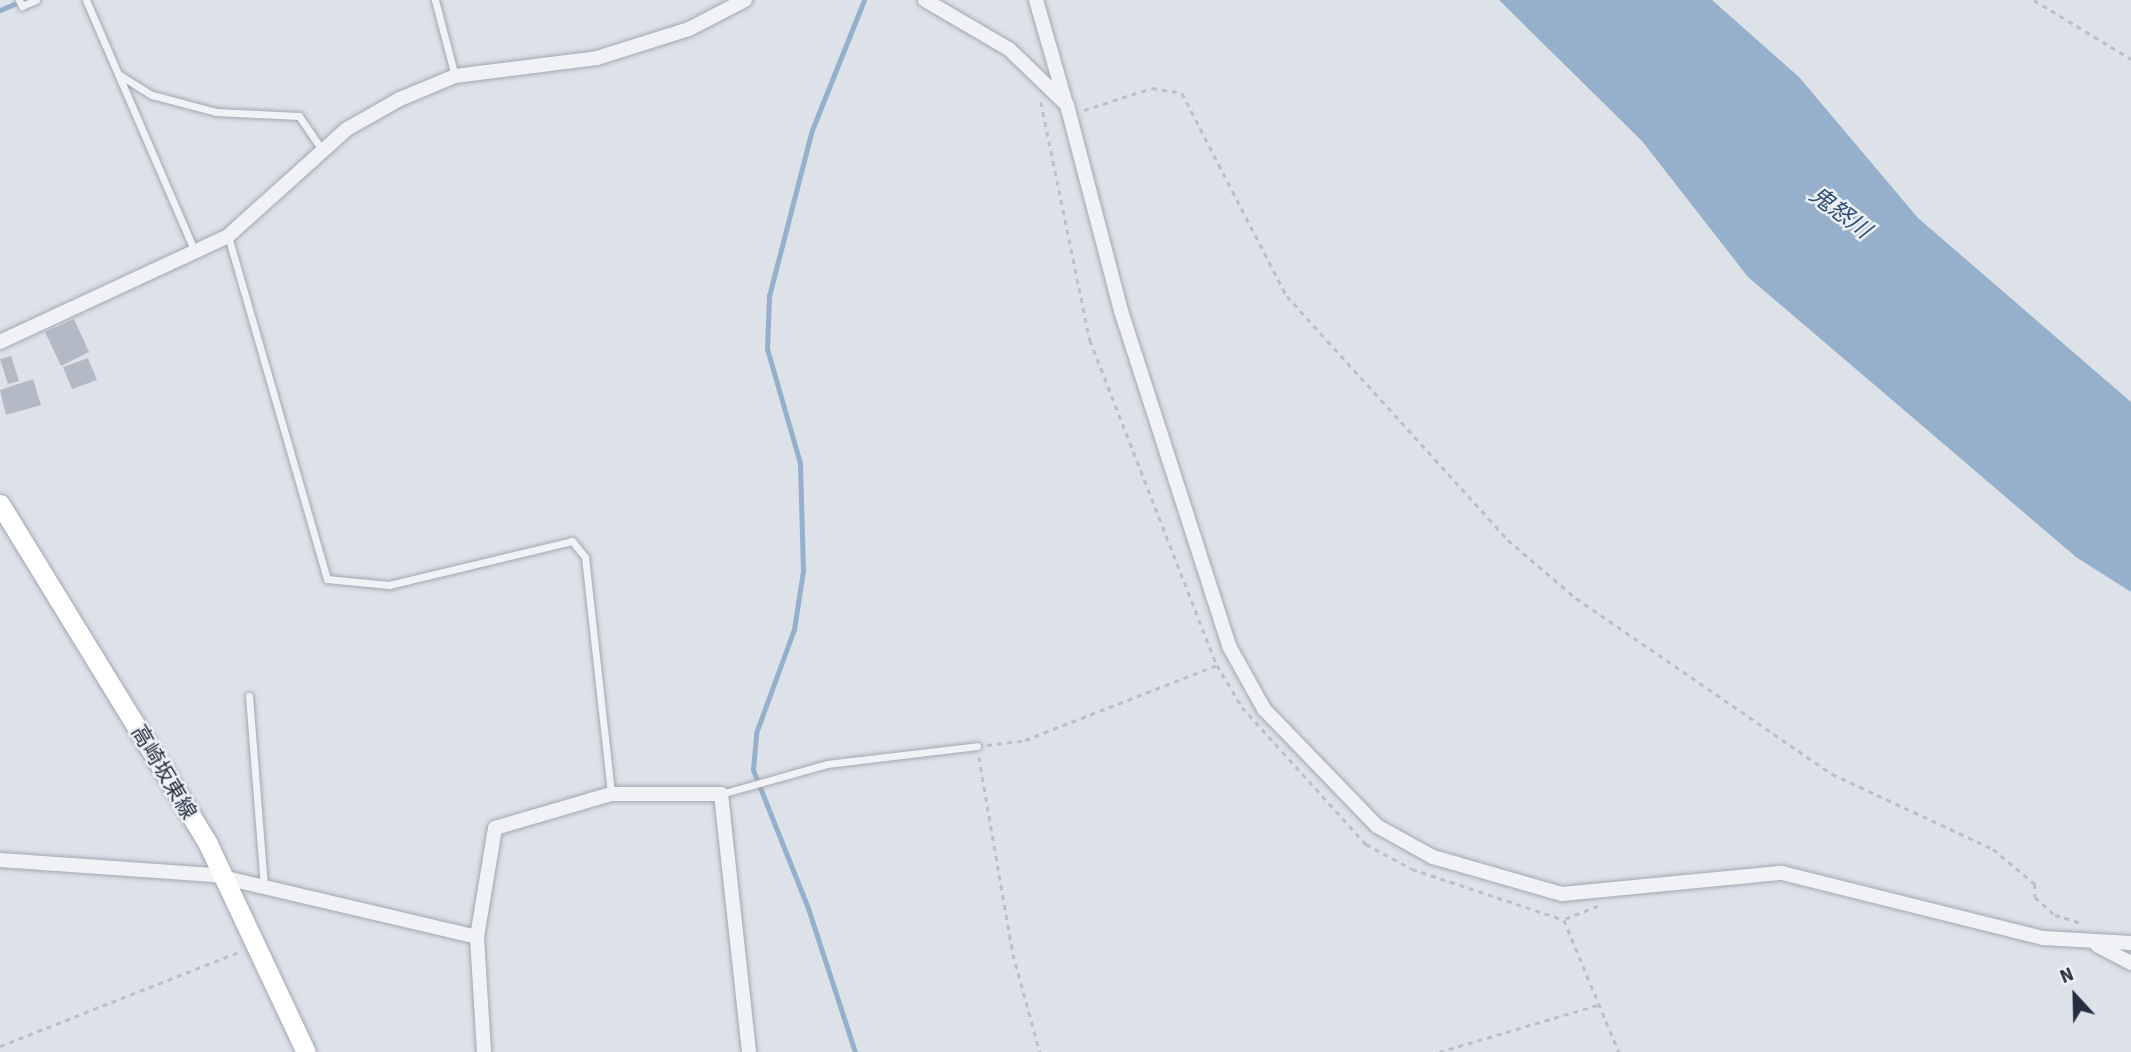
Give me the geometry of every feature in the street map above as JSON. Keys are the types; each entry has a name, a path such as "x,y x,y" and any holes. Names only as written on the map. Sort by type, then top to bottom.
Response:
{"main road":[{"name":"高崎坂東線","path":"0,504 227,878 306,1052"}],"street":[{"path":"0,342 228,236 323,151 369,116 455,76 597,58 688,29 745,0"},
{"path":"925,0 1009,49 1074,108"},
{"path":"1036,0 1074,108 1121,311 1229,646 1264,709 1377,827 1433,857 1562,894 1782,873 2043,938 2097,945 2131,943"},
{"path":"484,1052 477,937 495,828 611,794 722,793 749,1052"},
{"path":"0,860 227,878 477,937"},
{"path":"2097,945 2131,963"}],"lane":[{"path":"19,0 22,6 36,0"},
{"path":"86,0 195,252"},
{"path":"435,0 455,76"},
{"path":"115,71 152,95 216,112 299,116 323,151"},
{"path":"228,236 327,579 389,586 572,541 585,557 611,794"},
{"path":"248,696 264,888"},
{"path":"722,793 827,764 977,746"}],"path":[{"path":"2034,0 2131,59"},
{"path":"1042,81 1052,165 1090,340 1217,665 1264,737 1366,844 1412,869 1564,920 1624,890"},
{"path":"1074,108 1093,111 1152,88 1182,93 1287,296 1508,540 1576,598 1832,774 1993,849 2035,884 2035,897 2055,915 2093,927"},
{"path":"1040,1052 1013,954 977,746 1025,740 1217,665"},
{"path":"1564,920 1619,1052"},
{"path":"0,1046 258,945"},
{"path":"1439,1052 1598,1005"}],"water":[{"name":"鬼怒川","path":"1499,0 1712,0 1799,77 1918,218 2131,402 2131,592 2076,557 1748,277 1642,141"}],"building":[{"path":"74,319 89,352 61,366 45,332"},
{"path":"11,356 19,381 8,384 0,359"},
{"path":"88,358 97,380 72,389 63,367"},
{"path":"33,379 41,405 6,415 0,390"}],"waterway":[{"path":"855,1052 808,908 753,770 756,733 794,629 803,571 800,463 767,349 769,296 812,130 864,0"},
{"path":"0,10 14,4"}]}
